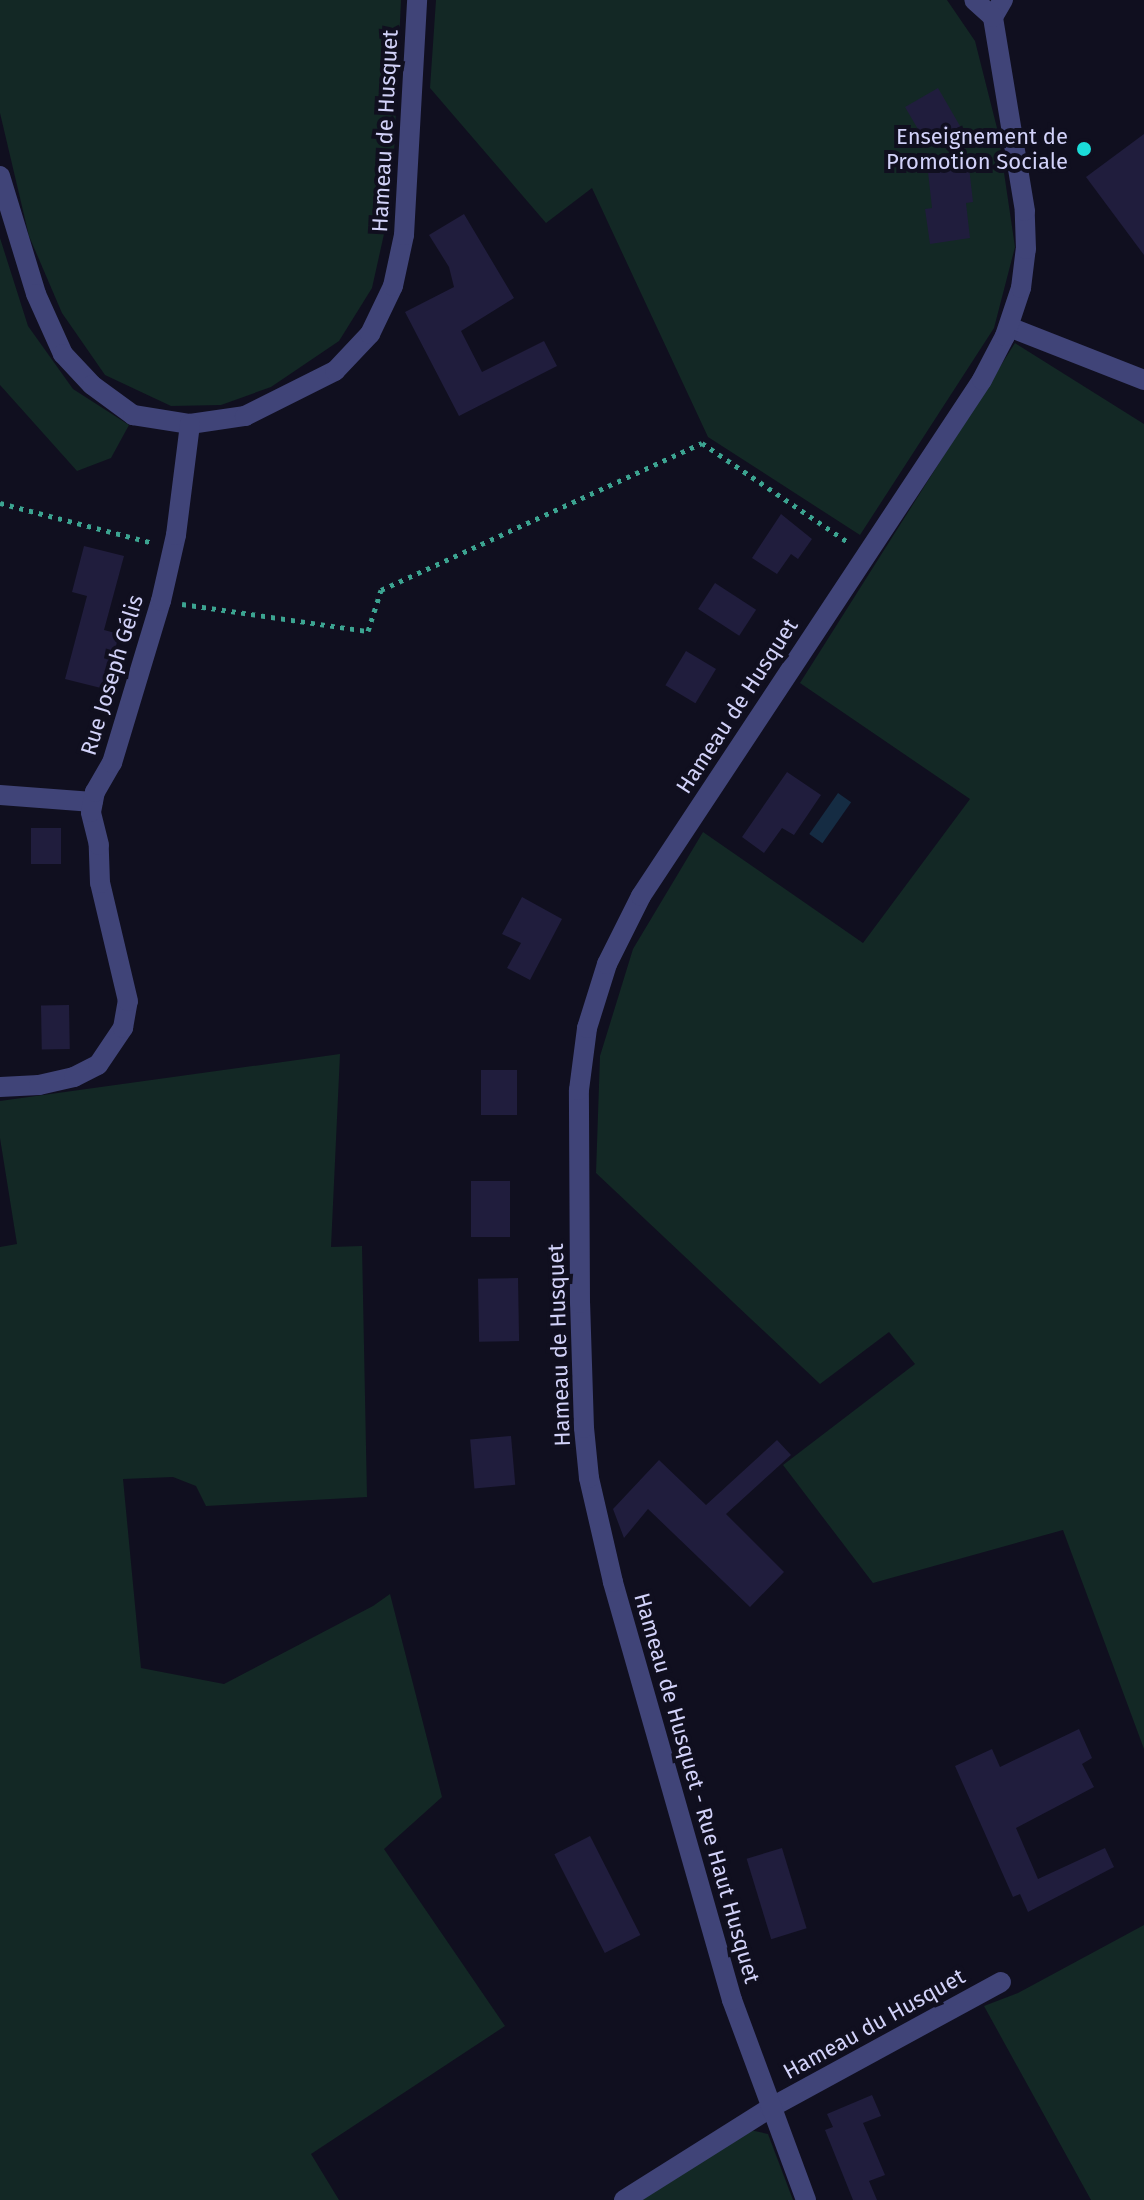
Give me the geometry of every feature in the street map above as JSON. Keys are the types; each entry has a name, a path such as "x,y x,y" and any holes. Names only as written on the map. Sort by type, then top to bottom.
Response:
{"street":[{"name":"Hameau de Husquet","path":"0,176 36,294 63,354 92,385 133,415 190,424 245,416 335,371 370,334 393,286 404,235 417,0"},
{"name":"Hameau de Husquet","path":"589,1478 584,1428 579,1090 587,1028 607,964 641,896 982,380 1009,327 1021,288 1025,211 998,9 974,0"},
{"path":"1009,327 1144,380"},
{"name":"Rue Joseph Gélis","path":"93,802 95,792 112,763 161,601 173,548 190,424"},
{"path":"0,795 93,802 100,883 128,1001 123,1028 98,1065 74,1077 39,1085 0,1087"},
{"name":"Hameau de Husquet - Rue Haut Husquet","path":"589,1478 613,1582 728,1984 770,2108 806,2200"},
{"name":"Hameau du Husquet","path":"624,2200 770,2108 1001,1982"}],"path":[{"path":"161,601 368,631 381,590 702,443 865,553"},
{"path":"0,503 173,548"}],"green space":[{"path":"0,0 401,0 392,198 372,288 339,341 271,387 221,405 171,406 105,375 62,313 29,236 0,113"},
{"path":"436,0 947,0 975,41 998,132 1015,247 994,328 860,535 708,437 592,188 546,223 430,88"},
{"path":"0,238 28,326 73,389 129,425 111,458 77,471 0,385"},
{"path":"1015,343 1144,424 1144,1749 1063,1530 873,1583 783,1465 915,1364 889,1332 820,1384 596,1173 600,1056 633,949 703,832 863,943 970,799 800,683"},
{"path":"340,1054 331,1247 362,1246 367,1497 206,1506 196,1486 173,1477 123,1479 141,1668 224,1684 373,1606 390,1594 442,1797 384,1849 505,2026 311,2154 339,2200 0,2200 0,1247 17,1244 0,1138 0,1101"},
{"path":"1144,1925 1144,2200 1091,2200 984,2006 1018,1993"},
{"path":"750,2130 768,2134 793,2200 638,2200"}],"water":[{"path":"838,793 851,802 822,843 809,834"}],"building":[{"path":"938,88 961,128 928,147 905,107"},
{"path":"1144,134 1144,255 1086,177"},
{"path":"969,167 973,202 966,203 970,238 930,244 925,209 932,208 928,172"},
{"path":"464,214 514,298 461,331 482,372 544,341 557,366 459,416 405,312 454,287 449,267 429,235"},
{"path":"781,514 812,539 798,559 791,554 777,574 752,558"},
{"path":"84,546 124,556 104,630 119,634 105,689 65,679 87,596 72,592"},
{"path":"715,583 756,610 739,636 698,609"},
{"path":"686,651 716,669 695,703 665,685"},
{"path":"787,772 821,795 794,835 782,828 764,853 742,837"},
{"path":"31,828 61,828 61,864 31,864"},
{"path":"522,897 562,919 530,980 507,968 521,943 502,934"},
{"path":"41,1005 69,1005 70,1049 42,1049"},
{"path":"481,1070 517,1070 517,1115 481,1115"},
{"path":"471,1181 510,1181 510,1237 471,1237"},
{"path":"518,1278 519,1341 479,1342 478,1279"},
{"path":"511,1436 515,1485 474,1488 470,1440"},
{"path":"777,1440 791,1455 726,1514 784,1572 750,1607 648,1509 624,1538 613,1509 659,1460 706,1505"},
{"path":"1079,1729 1092,1758 1082,1764 1094,1787 1016,1828 1038,1879 1105,1848 1114,1867 1028,1912 1020,1894 1013,1897 955,1766 992,1749 1000,1767"},
{"path":"590,1836 640,1935 605,1953 554,1854"},
{"path":"782,1848 807,1928 771,1939 747,1859"},
{"path":"872,2095 881,2116 863,2123 885,2175 869,2181 877,2200 853,2200 825,2130 833,2127 827,2114"}],"place":[{"name":"Enseignement de Promotion Sociale","path":"1084,149"}]}
